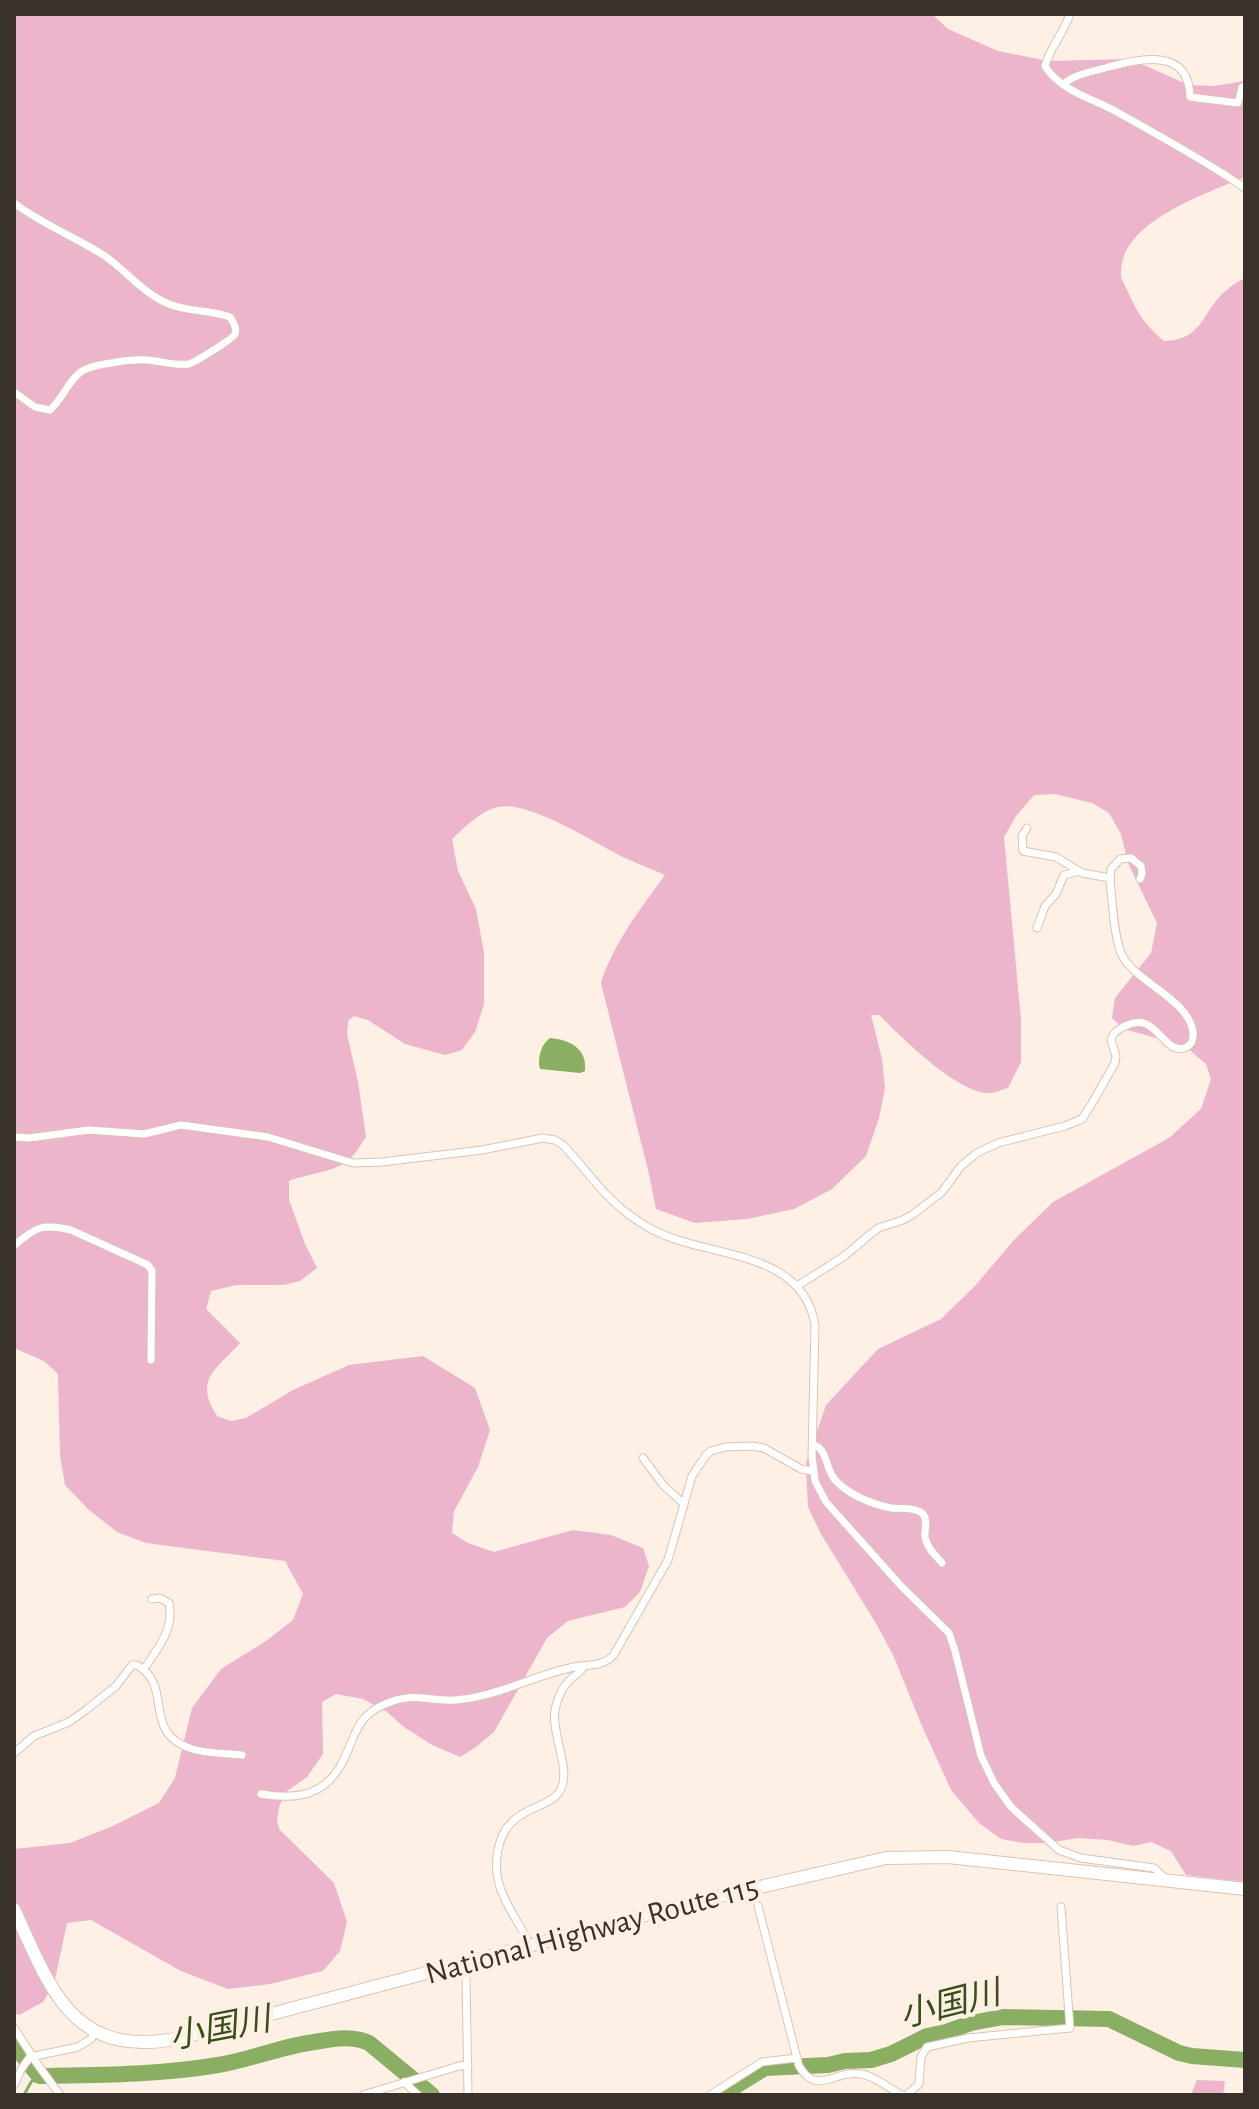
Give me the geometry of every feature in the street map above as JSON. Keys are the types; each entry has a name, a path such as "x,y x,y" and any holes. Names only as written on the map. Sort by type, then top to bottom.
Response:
{"highway":[{"name":"National Highway Route 115","path":"14,1909 54,1993 74,2017 96,2031 130,2042 161,2041 699,1901 886,1858 948,1857 1245,1889"}],"street":[{"path":"1070,14 1066,28 1048,54 1045,66 1049,73 1072,91 1094,99 1245,188"},
{"path":"1064,84 1084,74 1150,58 1169,61 1185,73 1190,81 1190,97 1199,100 1238,103 1245,86"},
{"path":"14,203 35,219 105,257 161,300 183,308 230,317 235,330 232,338 192,363 138,360 88,368 79,373 50,410 35,407 14,392"},
{"path":"1027,828 1022,836 1023,851 1061,858 1079,871"},
{"path":"797,1286 843,1257 878,1228 912,1215 942,1192 971,1156 998,1143 1082,1119 1115,1063 1111,1040 1116,1031 1131,1023 1146,1024 1174,1048 1182,1049 1189,1045 1192,1028 1183,1014 1126,962 1121,953 1110,878 1114,865 1120,859 1131,858 1141,866 1140,879"},
{"path":"1037,928 1045,906 1056,894 1065,873 1079,871 1110,878"},
{"path":"14,1137 89,1130 144,1134 181,1125 268,1137 353,1163 482,1150 550,1139 563,1145 611,1202 649,1228 691,1244 765,1265 784,1275 806,1298 815,1325 813,1471 817,1487 832,1509 902,1587 949,1633 981,1756 999,1791 1018,1815 1066,1853 1154,1868 1166,1880"},
{"path":"14,1246 42,1226 59,1227 148,1265 152,1271 151,1360"},
{"path":"813,1445 823,1450 831,1476 849,1492 878,1504 922,1514 928,1546 942,1563"},
{"path":"261,1794 302,1796 322,1787 342,1763 357,1727 369,1713 383,1705 413,1696 471,1698 556,1671 601,1665 613,1656 668,1560 692,1476 711,1451 739,1446 764,1448 801,1469 813,1471"},
{"path":"643,1458 664,1486 684,1504"},
{"path":"144,1669 157,1649 171,1616 169,1603 160,1598 152,1599"},
{"path":"14,1753 34,1736 69,1722 116,1686 132,1665 139,1665 154,1681 161,1722 178,1742 198,1750 242,1755"},
{"path":"530,1945 502,1894 496,1874 498,1849 502,1836 515,1819 551,1800 562,1786 555,1711 565,1686 584,1666"},
{"path":"758,1906 803,2073 813,2081 860,2073 905,2095 919,2084 921,2057 927,2047 968,2038 1070,2028 1061,1907"},
{"path":"463,1963 466,1978 468,2095"},
{"path":"14,2028 60,2095"},
{"path":"15,2080 25,2062 33,2057 78,2047 91,2039 96,2031"},
{"path":"710,2095 762,2062 797,2058"},
{"path":"363,2095 468,2065"},
{"path":"404,2082 418,2095"}],"shaded area":[{"path":"14,14 932,14 948,29 998,51 1048,61 1130,59 1189,85 1214,86 1245,81 1245,177 1167,212 1149,225 1124,256 1121,275 1139,313 1164,341 1177,339 1195,330 1219,297 1245,278 1245,1882 1186,1875 1171,1851 1151,1842 1133,1846 1108,1840 1077,1838 1024,1843 1001,1839 979,1823 951,1790 894,1657 808,1507 806,1463 826,1405 878,1349 941,1319 1053,1202 1169,1138 1201,1109 1211,1079 1206,1064 1185,1046 1124,1029 1112,1018 1115,998 1151,953 1157,923 1128,863 1121,834 1109,813 1092,803 1055,794 1034,795 1016,816 1004,837 1021,1020 1021,1062 1008,1088 990,1093 963,1085 931,1063 879,1015 871,1015 882,1059 885,1088 866,1156 832,1189 794,1209 747,1219 695,1223 656,1209 601,983 620,940 665,875 544,816 527,810 498,807 479,816 452,839 458,871 476,909 484,953 484,1004 475,1032 462,1050 445,1055 405,1044 368,1020 354,1016 348,1021 347,1034 366,1137 344,1164 289,1181 289,1200 317,1268 300,1281 283,1285 236,1285 211,1291 206,1309 240,1343 211,1375 207,1393 217,1416 231,1421 246,1418 293,1390 349,1365 423,1356 475,1388 490,1430 478,1467 454,1511 452,1533 468,1543 494,1552 573,1530 611,1535 643,1548 649,1566 640,1592 625,1607 568,1621 547,1638 494,1732 460,1757 432,1745 387,1712 363,1699 336,1694 322,1702 323,1754 307,1777 286,1792 277,1820 279,1829 334,1883 347,1922 340,1951 323,1971 270,1984 228,1989 181,1971 91,1920 67,1923 54,1984 43,2002 19,2015 14,2013 14,1849 70,1843 159,1803 175,1778 192,1708 221,1669 293,1620 303,1594 285,1561 146,1543 117,1532 88,1509 65,1485 60,1455 58,1374 44,1361 14,1348"},
{"path":"550,1038 576,1047 583,1056 585,1071 540,1069 540,1052"},
{"path":"1197,2080 1225,2081 1223,2095 1191,2095"}],"waterway":[{"name":"小国川","path":"721,2095 765,2068 871,2060 927,2036 1003,2017 1109,2019 1179,2053 1245,2060"},
{"name":"小国川","path":"14,2045 39,2076 151,2073 196,2068 308,2043 354,2039 369,2043 432,2095"},
{"path":"24,2095 31,2082 39,2076"}]}
